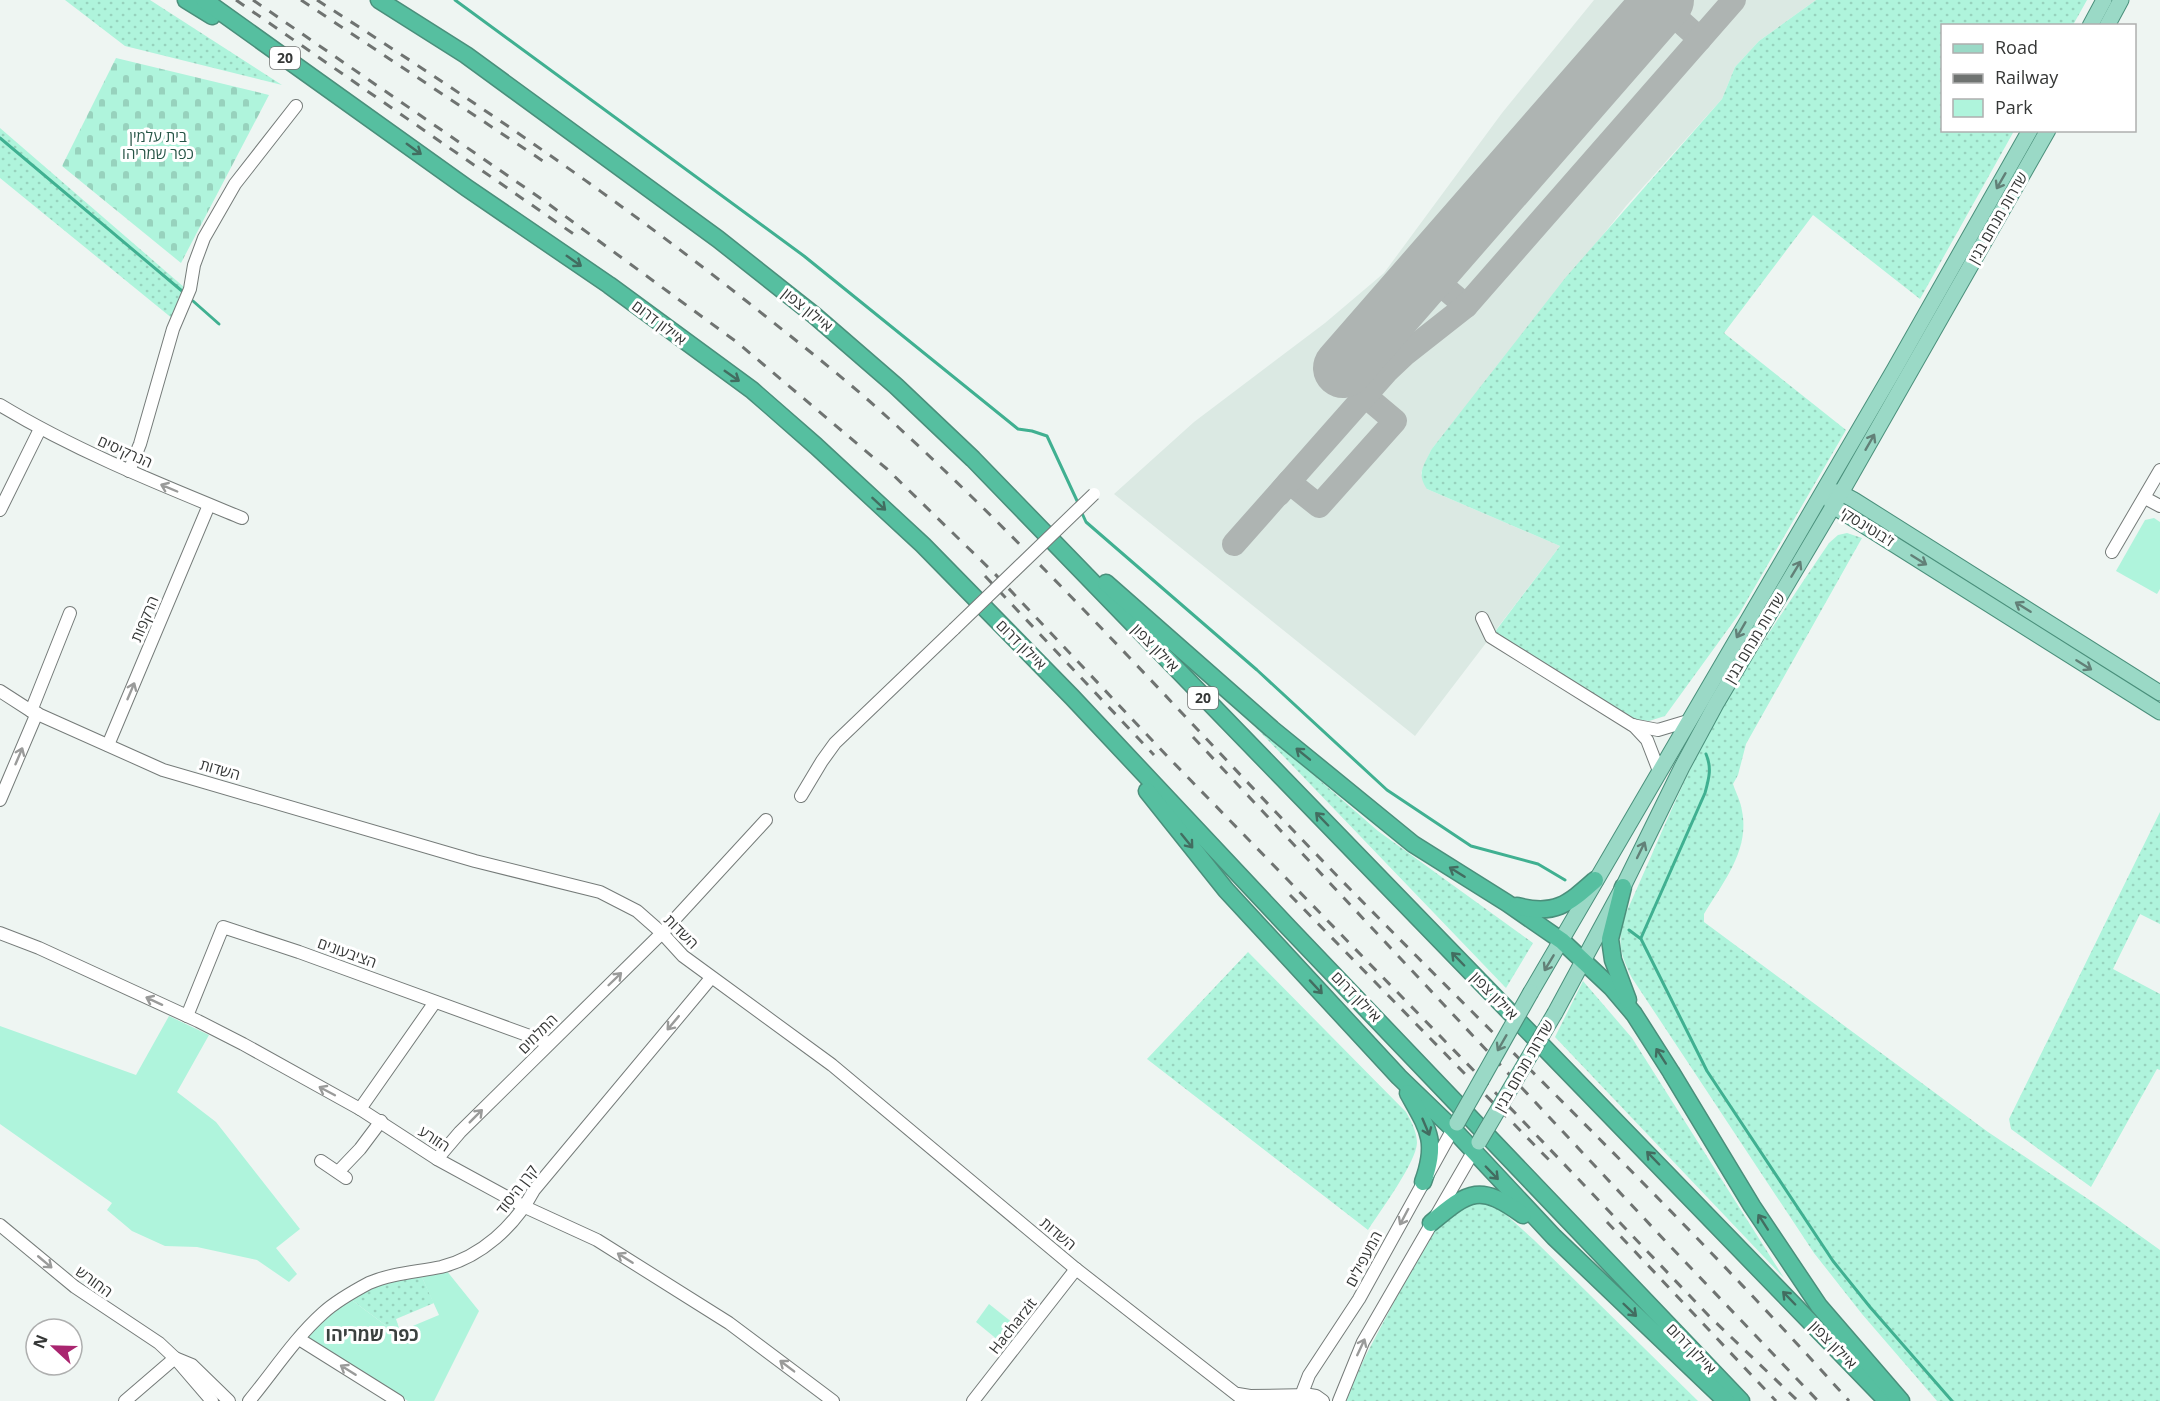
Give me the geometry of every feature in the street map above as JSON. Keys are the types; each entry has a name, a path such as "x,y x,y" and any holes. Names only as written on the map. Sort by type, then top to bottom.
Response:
{"highway":[{"path":"186,0 367,115"},
{"name":"איילון דרום","path":"204,0 467,188 609,285 752,390 923,545 1072,697 1305,945 1741,1401"},
{"name":"איילון צפון","path":"379,0 466,55 709,232 814,315 896,386 973,459 1887,1401"},
{"path":"395,0 466,55"},
{"path":"1021,509 1272,729 1413,844 1507,903 1562,941 1612,988 1634,1014 1752,1206 1819,1306 1901,1401"},
{"path":"1072,697 1226,890 1400,1077 1476,1147 1554,1237 1726,1401"},
{"path":"1507,903 1532,910 1551,909 1569,903 1595,880"},
{"path":"1623,887 1612,928 1611,948 1617,973 1634,1014"},
{"path":"1400,1077 1430,1136 1430,1155 1423,1182"},
{"path":"1431,1223 1462,1199 1486,1194 1509,1205 1554,1237"}],"main road":[{"path":"2091,24 2104,0"},
{"path":"2108,24 2121,0"},
{"name":"שדרות מנחם בגין","path":"1455,1126 2029,132"},
{"name":"שדרות מנחם בגין","path":"1476,1147 1584,961 1699,734 1858,464 2047,132"},
{"path":"1815,537 1823,528 1837,521 1872,521 1858,492 1856,475 1858,464"},
{"name":"ז'בוטינסקי","path":"1824,489 1837,500 2160,693"},
{"name":"ז'בוטינסקי","path":"1872,521 2160,712"},
{"path":"2143,683 2160,688"}],"street":[{"path":"129,471 140,444 173,330 190,289 194,265 204,238 235,184 296,106"},
{"name":"הנרקיסים","path":"0,405 40,429 129,471 242,518"},
{"path":"0,510 40,429"},
{"path":"2112,552 2160,470"},
{"path":"801,796 835,743 1094,494"},
{"path":"2145,498 2160,506"},
{"name":"הרקפות","path":"108,745 209,505"},
{"path":"0,800 70,613"},
{"path":"1482,618 1491,638 1632,725 1647,740 1659,771"},
{"name":"השדות","path":"0,691 34,712 163,770 476,861 600,892 637,911 683,956 832,1065 1076,1269 1245,1401"},
{"path":"1632,725 1658,730 1688,721"},
{"name":"התלמים","path":"437,1160 460,1132 662,933 766,820"},
{"name":"הציבעונים","path":"187,1016 223,927 299,952 549,1043"},
{"name":"הזורע","path":"0,933 39,948 243,1044 360,1109 437,1160 525,1207 597,1240 729,1323 833,1401"},
{"name":"קרן היסוד","path":"249,1401 324,1312 370,1283 406,1272 442,1266 470,1255 497,1237 518,1217 534,1190 711,978"},
{"path":"360,1109 435,1002"},
{"path":"321,1161 342,1175 381,1122"},
{"name":"המעפילים","path":"1300,1398 1315,1365 1359,1299 1455,1126"},
{"path":"1338,1401 1363,1342 1476,1147"},
{"name":"החורש","path":"0,1225 75,1287 159,1343 212,1401"},
{"name":"Hacharzit","path":"973,1401 1076,1269"},
{"path":"299,1339 398,1401"},
{"path":"125,1401 175,1358"},
{"name":"החורש","path":"175,1358 192,1365 229,1401"},
{"path":"1234,1393 1300,1398 1316,1396 1323,1401"}],"shaded area":[{"path":"1594,0 1816,0 1759,41 1735,67 1722,99 1626,206 1431,450 1421,473 1427,489 1560,546 1415,736 1114,494 1194,422 1325,323 1384,273 1502,113"}],"green space":[{"path":"65,0 150,0 282,85 125,46"},
{"path":"1816,0 2087,0 2074,24 1941,24 1941,132 2013,132 1920,299 1813,215 1724,333 1846,430 1739,614 1665,716 1649,721 1633,719 1491,637 1560,546 1427,489 1422,478 1422,470 1431,450 1566,277 1722,99 1735,67 1759,41"},
{"name":"בית עלמין כפר שמריהו","path":"116,58 269,95 181,263 62,166"},
{"path":"0,128 185,288 173,319 0,178"},
{"path":"2154,518 2160,522 2160,589 2157,594 2116,571 2145,520"},
{"path":"1847,533 1862,538 1746,744 1738,775 1733,784 1741,808 1743,825 1739,852 1704,914 1704,922 1988,1132 2160,1250 2160,1401 1937,1401 1862,1314 1814,1253 1632,978 1624,961 1621,931 1626,913 1703,744 1754,656 1829,543 1838,535"},
{"path":"1240,711 1378,831 1533,943 1506,988"},
{"path":"2160,812 2160,924 2140,914 2113,969 2160,994 2160,1070 2157,1069 2091,1187 2011,1129 2009,1119"},
{"path":"1248,952 1406,1112 1413,1127 1417,1143 1411,1162 1368,1230 1147,1059"},
{"path":"1583,981 1632,1038 1784,1278 1555,1037"},
{"path":"169,1016 209,1035 177,1092 216,1122 300,1229 276,1248 297,1274 289,1282 257,1260 197,1247 165,1246 132,1231 107,1210 112,1203 0,1124 0,1026 136,1075"},
{"path":"1474,1202 1493,1203 1534,1240 1698,1401 1345,1401 1365,1357 1434,1226"},
{"path":"446,1270 479,1311 434,1401 408,1401 305,1339 327,1314 349,1298 396,1333 439,1315 419,1271"},
{"path":"419,1271 434,1303 396,1319 400,1331 396,1333 349,1298 372,1286"},
{"path":"989,1304 1023,1331 1010,1350 976,1322"}],"waterway":[{"path":"455,0 804,256 1018,429 1047,436 1079,505"},
{"path":"0,138 182,291"},
{"path":"193,301 219,324"},
{"path":"1081,511 1086,522 1257,670 1387,790 1471,846 1538,864 1565,880"},
{"path":"1641,938 1705,793 1709,778 1706,754"},
{"path":"1629,930 1641,939 1707,1071 1833,1261 1952,1401"}],"taxiway":[{"path":"1234,544 1387,371 1466,306 1734,0"},
{"path":"1661,4 1700,39"},
{"path":"1426,272 1466,306"},
{"path":"1279,494 1289,482 1319,506 1395,421 1357,389 1343,368"}],"runway":[{"path":"1343,368 1664,0"}],"railway":[{"path":"236,0 575,235"},
{"path":"253,0 543,200 738,343 887,469 995,574 1167,756 1521,1119 1709,1316 1798,1401"},
{"path":"301,0 546,163"},
{"path":"317,0 427,71 588,182 745,300 875,406 998,523 1058,584 1352,891 1604,1143 1728,1271 1849,1401"},
{"path":"985,576 1154,755"},
{"path":"1193,737 1818,1401"},
{"path":"1290,895 1552,1163"},
{"path":"1607,1222 1776,1401"}],"district":[{"name":"כפר שמריהו","path":"372,1335"}]}
